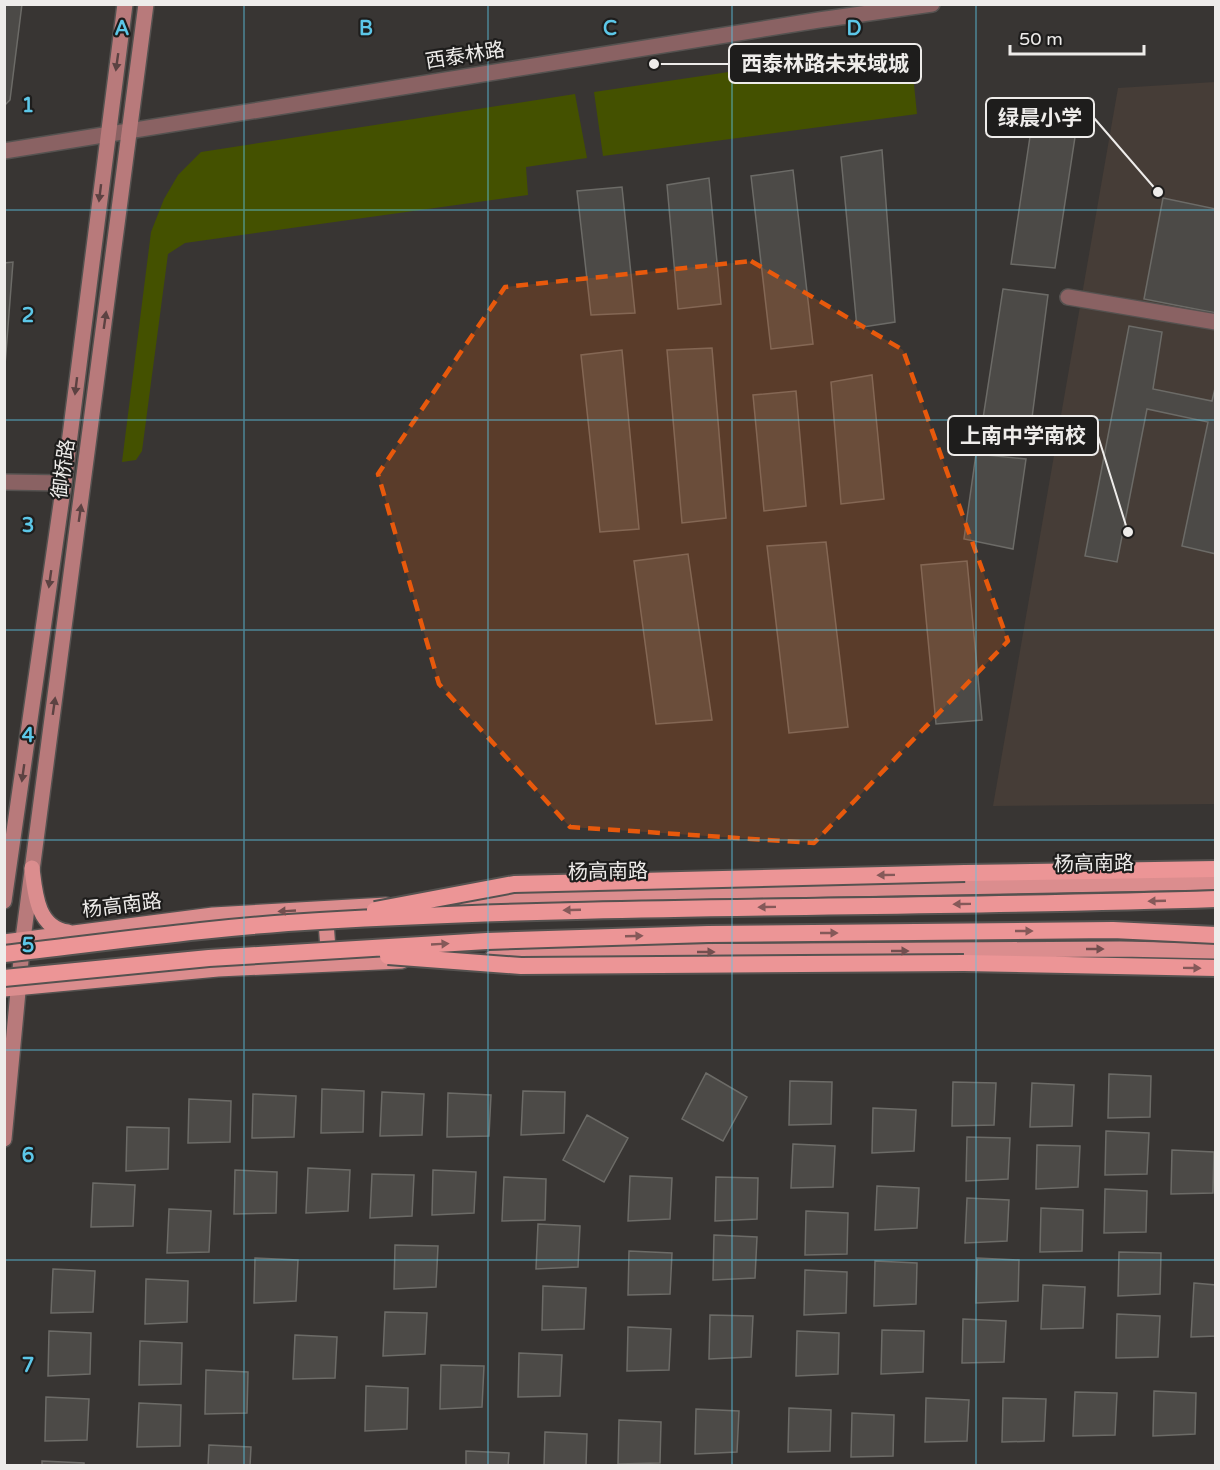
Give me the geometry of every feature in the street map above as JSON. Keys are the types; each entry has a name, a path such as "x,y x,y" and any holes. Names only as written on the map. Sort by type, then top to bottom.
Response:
{"highway":[{"path":"322,915 514,884 1215,869"},
{"name":"杨高南路","path":"4,954 322,915 1215,900"},
{"path":"325,958 487,941 708,934 1113,930 1215,935"},
{"path":"9,985 209,958 325,958 520,966 940,963 1215,968"}],"main road":[{"name":"御桥路","path":"4,901 64,483 124,4"},
{"name":"御桥路","path":"4,1139 9,985 23,939 146,4"},
{"path":"32,868 38,903 46,921 53,928 74,933"},
{"name":"杨高南路","path":"4,942 213,915 322,915 568,894 1215,882"},
{"path":"322,915 325,958 629,952 1120,949 1215,951"},
{"path":"1120,949 1157,967"}],"street":[{"name":"西泰林路","path":"4,151 819,20 932,4"},
{"path":"1068,297 1215,322"},
{"path":"4,482 64,483"}],"highlighted area":[{"path":"751,261 903,350 1008,641 814,843 570,827 439,684 378,474 505,287"}],"shaded area":[{"path":"1215,82 1215,804 993,806 1118,88"}],"green space":[{"path":"910,45 917,114 603,156 594,92"},
{"path":"575,94 587,158 526,167 528,195 185,243 168,254 142,451 136,460 122,462 151,232 164,199 178,175 201,152"}],"building":[{"path":"4,4 22,4 10,100 4,106"},
{"path":"1031,130 1075,137 1055,268 1011,264"},
{"path":"882,150 895,322 857,328 841,157"},
{"path":"793,170 813,344 771,349 751,176"},
{"path":"709,178 721,304 678,309 667,185"},
{"path":"622,187 635,313 591,315 577,191"},
{"path":"1163,198 1216,209 1216,313 1144,299"},
{"path":"13,262 4,378 4,263"},
{"path":"1003,289 1048,295 1030,433 982,425"},
{"path":"1129,326 1162,332 1153,389 1212,401 1216,384 1216,554 1182,546 1208,422 1147,409 1117,562 1085,556"},
{"path":"712,348 726,518 682,523 667,350"},
{"path":"622,350 639,529 600,532 581,355"},
{"path":"872,375 884,499 841,504 831,382"},
{"path":"796,391 806,506 764,511 753,395"},
{"path":"976,454 1026,459 1013,549 964,539"},
{"path":"826,542 848,727 789,733 767,546"},
{"path":"688,554 712,720 656,724 634,561"},
{"path":"967,561 982,720 936,724 921,565"},
{"path":"706,1073 747,1097 723,1141 682,1119"},
{"path":"1109,1074 1151,1076 1150,1117 1108,1118"},
{"path":"790,1081 832,1082 831,1124 789,1125"},
{"path":"953,1082 996,1083 994,1125 952,1126"},
{"path":"1032,1083 1074,1085 1072,1126 1030,1127"},
{"path":"322,1089 364,1091 363,1132 321,1133"},
{"path":"523,1091 565,1092 564,1133 521,1135"},
{"path":"382,1092 424,1094 422,1135 380,1136"},
{"path":"448,1093 491,1095 489,1136 447,1137"},
{"path":"253,1094 296,1096 294,1137 252,1138"},
{"path":"189,1099 231,1101 230,1142 188,1143"},
{"path":"873,1108 916,1110 914,1151 872,1153"},
{"path":"587,1115 628,1138 604,1182 563,1160"},
{"path":"127,1127 169,1128 168,1169 126,1171"},
{"path":"1106,1131 1149,1133 1147,1174 1105,1175"},
{"path":"967,1137 1010,1138 1008,1179 966,1181"},
{"path":"793,1144 835,1146 833,1187 791,1188"},
{"path":"1037,1145 1080,1146 1078,1187 1036,1189"},
{"path":"1172,1150 1214,1152 1213,1193 1171,1194"},
{"path":"308,1168 350,1170 348,1211 306,1213"},
{"path":"235,1170 277,1172 276,1213 234,1214"},
{"path":"433,1170 476,1172 474,1213 432,1215"},
{"path":"372,1174 414,1175 412,1216 370,1218"},
{"path":"630,1176 672,1178 670,1219 628,1221"},
{"path":"504,1177 546,1179 545,1220 502,1221"},
{"path":"716,1177 758,1178 757,1219 715,1221"},
{"path":"93,1183 135,1185 133,1226 91,1227"},
{"path":"877,1186 919,1188 917,1228 875,1230"},
{"path":"1105,1189 1147,1191 1146,1232 1104,1233"},
{"path":"967,1198 1009,1200 1007,1241 965,1243"},
{"path":"1041,1208 1083,1210 1082,1251 1040,1252"},
{"path":"169,1209 211,1211 209,1252 167,1253"},
{"path":"806,1211 848,1213 847,1254 805,1255"},
{"path":"538,1224 580,1226 578,1267 536,1269"},
{"path":"714,1235 757,1237 755,1278 713,1280"},
{"path":"395,1245 438,1246 436,1287 394,1289"},
{"path":"629,1251 672,1253 670,1294 628,1295"},
{"path":"1119,1252 1161,1253 1160,1294 1118,1296"},
{"path":"255,1258 298,1260 296,1301 254,1303"},
{"path":"977,1258 1019,1260 1018,1301 976,1303"},
{"path":"875,1261 917,1263 916,1304 874,1306"},
{"path":"53,1269 95,1271 93,1312 51,1313"},
{"path":"805,1270 847,1272 846,1313 804,1315"},
{"path":"146,1279 188,1281 187,1322 145,1324"},
{"path":"1194,1283 1216,1285 1216,1336 1191,1337"},
{"path":"1043,1285 1085,1287 1083,1328 1041,1329"},
{"path":"543,1286 586,1288 584,1329 542,1330"},
{"path":"385,1312 427,1313 425,1354 383,1356"},
{"path":"1117,1314 1160,1316 1158,1357 1116,1358"},
{"path":"710,1315 753,1316 751,1357 709,1359"},
{"path":"963,1319 1006,1321 1004,1362 962,1363"},
{"path":"628,1327 671,1329 669,1370 627,1371"},
{"path":"882,1330 924,1331 923,1372 881,1374"},
{"path":"49,1331 91,1333 90,1374 48,1376"},
{"path":"797,1331 839,1333 838,1374 796,1376"},
{"path":"295,1335 337,1337 335,1378 293,1379"},
{"path":"140,1341 182,1343 181,1384 139,1385"},
{"path":"519,1353 562,1355 560,1396 518,1397"},
{"path":"441,1365 484,1366 482,1407 440,1409"},
{"path":"206,1370 248,1372 247,1413 205,1414"},
{"path":"366,1386 408,1388 407,1429 365,1431"},
{"path":"1154,1391 1196,1393 1195,1434 1153,1436"},
{"path":"1075,1392 1117,1393 1115,1435 1073,1436"},
{"path":"46,1397 89,1399 87,1440 45,1441"},
{"path":"926,1398 969,1400 967,1441 925,1442"},
{"path":"1003,1398 1046,1399 1044,1441 1002,1442"},
{"path":"139,1403 181,1405 180,1446 137,1447"},
{"path":"789,1408 831,1410 830,1451 788,1452"},
{"path":"696,1409 739,1411 737,1452 695,1454"},
{"path":"852,1413 894,1415 893,1456 851,1457"},
{"path":"619,1420 661,1422 660,1463 618,1464"},
{"path":"545,1432 587,1434 586,1466 544,1466"},
{"path":"209,1445 251,1447 250,1466 208,1466"},
{"path":"466,1451 509,1453 508,1466 466,1466"},
{"path":"42,1461 84,1463 84,1466 42,1466"}],"place":[{"name":"西泰林路未来域城","path":"654,64"},
{"name":"绿晨小学","path":"1158,192"},
{"name":"上南中学南校","path":"1128,532"}]}
